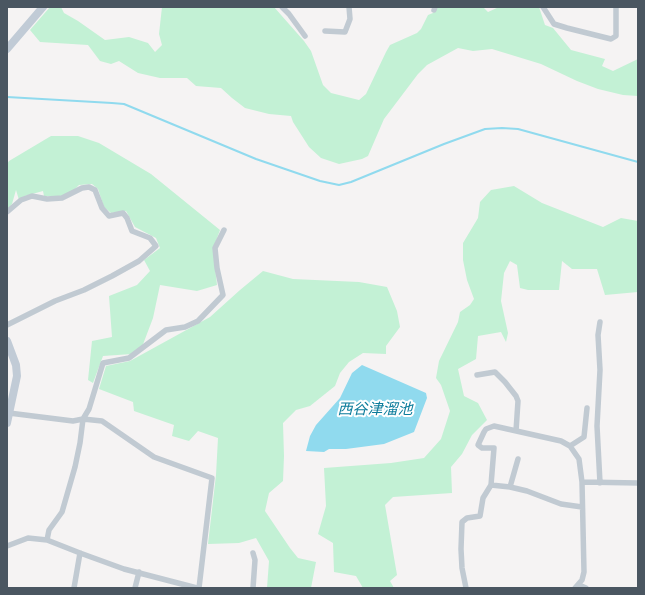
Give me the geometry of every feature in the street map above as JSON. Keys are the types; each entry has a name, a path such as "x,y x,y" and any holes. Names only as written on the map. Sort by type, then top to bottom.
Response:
{"street":[{"path":"7,48 43,7"},
{"path":"282,7 305,36"},
{"path":"325,31 345,32 350,19 349,7"},
{"path":"543,7 554,24 611,39 616,36 616,7"},
{"path":"7,212 21,200 32,196 62,198 82,188 89,187 95,190 102,208 109,216 123,213 127,218 132,231 150,238 156,246 138,261 112,276 84,290 55,301 7,325"},
{"path":"47,540 49,530 62,512 75,467 83,419 89,409 103,362 129,358 166,330 185,327 198,321 223,295 217,268 215,248 224,230"},
{"path":"600,322 598,335 600,370 597,426 600,483"},
{"path":"7,341 16,365 17,376 7,423"},
{"path":"477,375 495,372 516,396 518,401 516,431"},
{"path":"570,446 584,437 587,408"},
{"path":"7,546 28,538 47,540 124,569 198,588 212,478 154,457 102,421 83,419 73,421 9,413"},
{"path":"466,588 462,568 462,522 467,518 480,516 484,498 491,485 494,448 482,448 478,445 486,429 494,426 560,441 570,446 579,458 582,482 584,572 582,580 577,586 586,588"},
{"path":"510,487 518,459"},
{"path":"582,482 638,483"},
{"path":"491,485 527,491 560,504 582,507"},
{"path":"74,588 80,553"},
{"path":"253,553 255,560 253,588"},
{"path":"135,588 139,572"}],"green space":[{"path":"50,7 61,7 64,13 105,40 129,37 148,43 155,52 162,45 159,34 162,7 274,7 311,51 323,85 331,93 359,100 366,94 390,45 417,33 421,29 428,15 433,13 436,7 483,7 488,12 499,7 539,7 545,25 553,28 571,50 605,59 602,66 613,71 638,59 638,96 623,95 598,89 541,64 492,49 473,51 458,48 427,65 418,74 384,119 368,156 362,159 339,164 321,158 309,147 293,122 291,116 269,114 245,108 221,88 196,86 187,78 160,78 138,73 119,61 111,64 100,61 88,45 40,42 30,30"},
{"path":"51,136 78,136 99,143 151,174 220,230 213,249 217,285 197,291 160,285 153,318 142,347 132,354 103,356 93,383 88,380 92,341 112,337 109,296 137,285 150,271 144,260 160,248 156,238 135,227 126,211 111,213 104,207 98,189 92,184 79,185 72,192 61,196 44,196 43,191 25,196 19,200 16,190 12,204 7,210 7,164 9,161"},
{"path":"514,186 542,203 603,227 621,218 638,221 638,292 605,295 597,269 572,269 562,261 559,290 528,290 520,288 517,265 510,261 504,273 501,301 508,333 506,342 501,332 478,336 476,359 458,369 464,396 478,403 487,420 472,435 462,454 451,467 452,493 393,497 385,505 397,575 390,581 394,588 363,588 356,576 334,572 333,543 318,534 326,506 324,468 391,463 424,458 441,439 450,411 441,385 436,378 439,361 458,322 460,312 470,305 474,299 467,280 463,260 463,243 478,218 480,202 491,190"},
{"path":"263,271 293,279 359,282 387,287 397,311 400,327 386,346 386,354 363,353 349,362 340,373 335,386 310,406 296,410 283,423 283,481 269,493 265,511 298,558 316,562 311,588 267,588 269,561 256,538 239,543 208,544 216,475 218,438 198,431 189,441 172,436 174,425 134,411 133,402 99,389 106,366 130,361 210,317"}],"water":[{"name":"西谷津溜池","path":"362,365 426,393 427,398 414,432 384,444 346,449 329,449 324,452 306,451 310,436 316,425 340,398 352,373"}],"waterway":[{"path":"7,97 124,104 256,159 320,181 339,185 351,182 485,129 518,129 638,162"}]}
